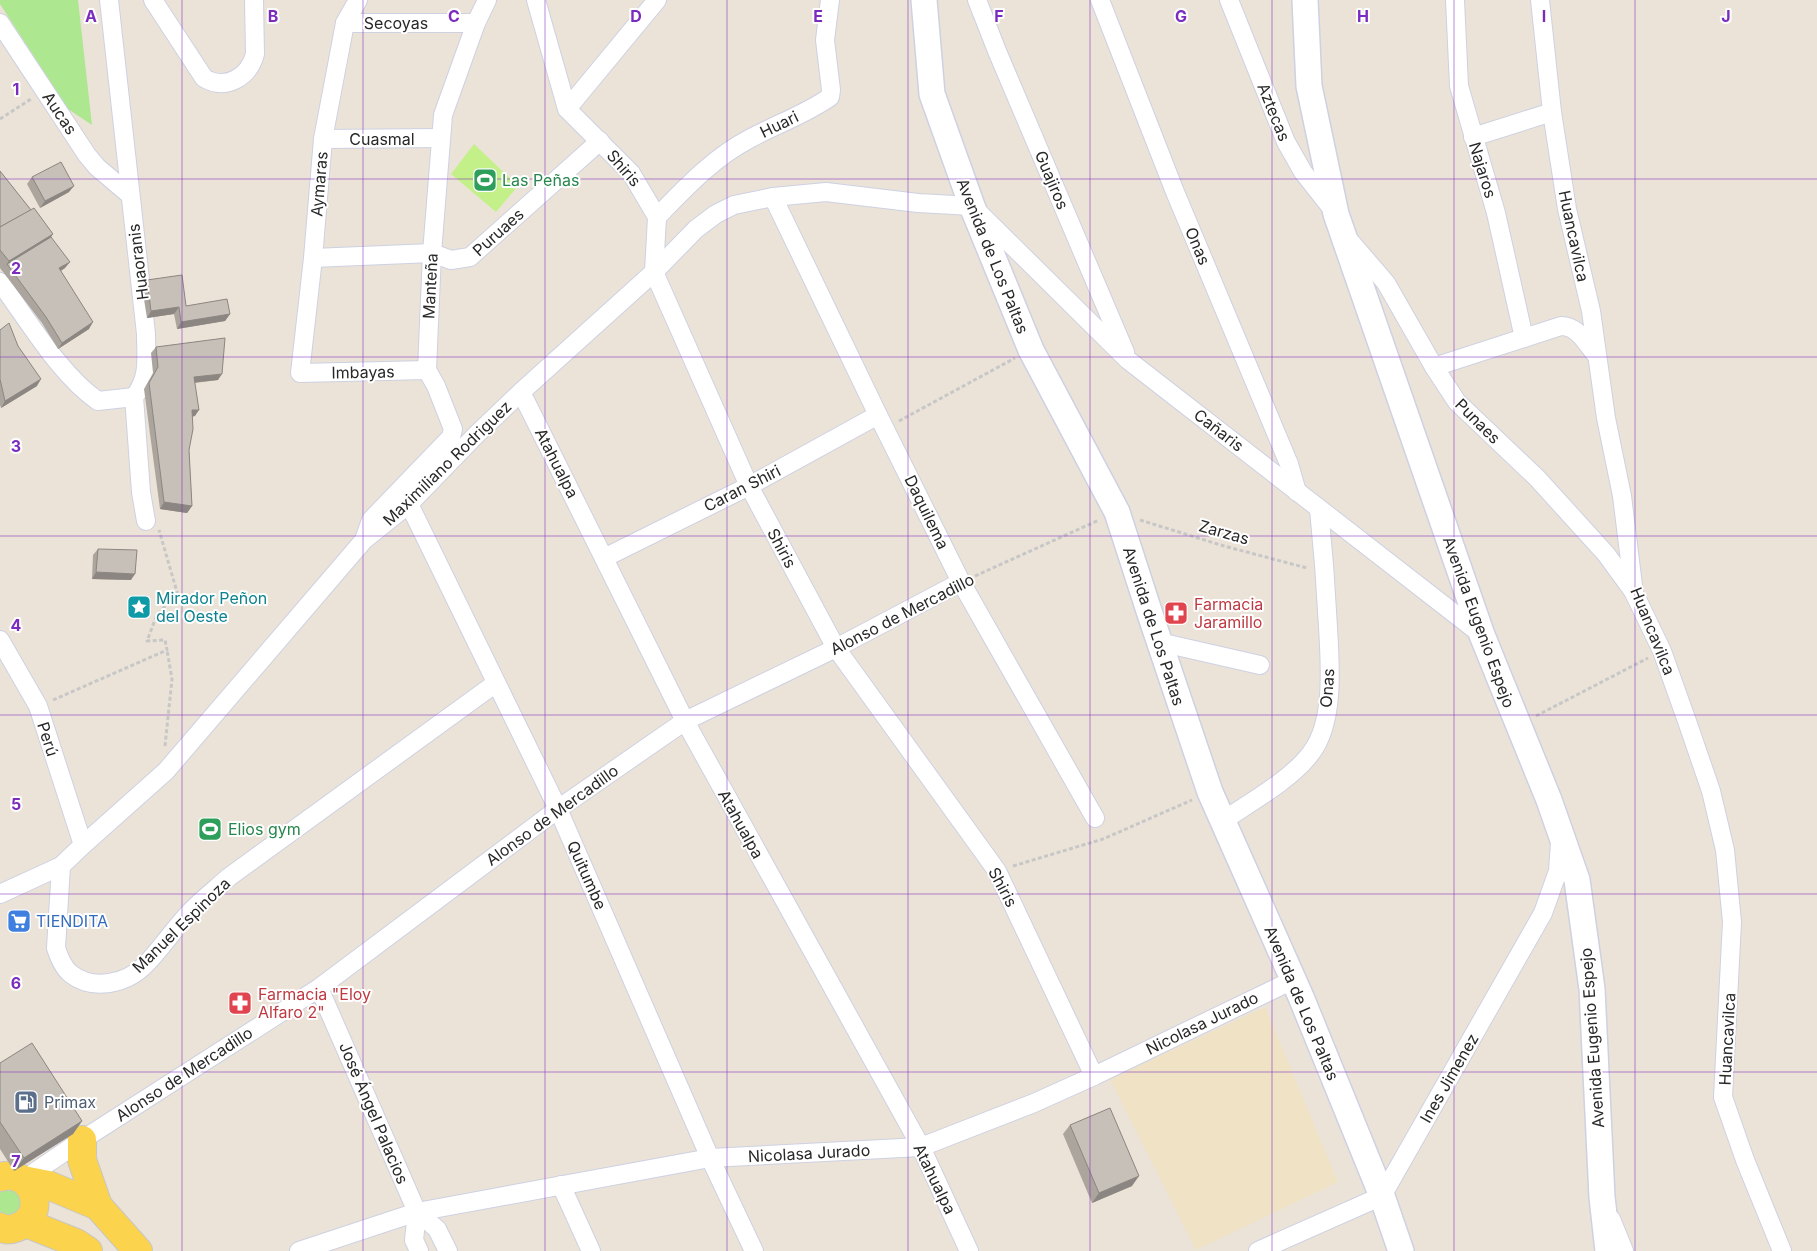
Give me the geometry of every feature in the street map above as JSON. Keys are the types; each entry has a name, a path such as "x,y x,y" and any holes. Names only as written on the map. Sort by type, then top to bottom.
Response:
{"main road":[{"name":"Avenida de Los Paltas","path":"924,0 932,94 972,206 1030,350 1117,512 1210,792 1293,980 1382,1196 1401,1251"},
{"name":"Avenida Eugenio Espejo","path":"1305,0 1309,86 1340,224 1482,635 1549,800 1577,880 1592,989 1602,1197 1608,1251"},
{"path":"82,1140 82,1160 98,1206 138,1251"},
{"path":"7,1176 48,1185 98,1206"},
{"path":"7,1176 32,1189 35,1201 33,1213 7,1227"},
{"path":"7,1227 76,1243 88,1251"}],"street":[{"name":"Huaoranis","path":"109,0 146,334 146,377 134,397"},
{"path":"153,0 204,78 221,84 237,79 244,74 253,61 254,0"},
{"name":"Aymaras","path":"300,374 313,258 323,139 345,23 358,0"},
{"name":"Manteña","path":"364,540 371,520 451,438 453,429 436,386 427,370 432,253 440,138 443,115 476,23 487,0"},
{"path":"536,0 567,109"},
{"path":"567,109 657,0"},
{"name":"Huari","path":"657,217 696,176 729,151 750,138 830,97 831,90 825,40 830,0"},
{"name":"Guajiros","path":"977,0 1128,360"},
{"name":"Onas","path":"1100,0 1175,192 1288,464 1297,492"},
{"name":"Aztecas","path":"1229,0 1286,142 1303,172 1340,224"},
{"name":"Najaros","path":"1455,0 1459,86 1496,213 1524,338"},
{"name":"Huancavilca","path":"1540,0 1552,112 1567,209 1591,311 1606,418 1622,496 1634,593 1662,651 1711,791 1726,850 1732,922 1730,993 1723,1097 1745,1160 1782,1251"},
{"name":"Aucas","path":"0,23 92,161 130,195"},
{"name":"Secoyas","path":"345,23 476,23"},
{"name":"Shiris","path":"567,109 631,173 657,217 654,272 749,486 836,648 997,871 1094,1076"},
{"path":"1473,137 1552,112"},
{"name":"Cuasmal","path":"323,139 440,138"},
{"name":"Puruaes","path":"313,258 432,253 451,260 470,257 476,254 511,220 600,141"},
{"name":"Maximiliano Rodriguez","path":"0,894 61,866 166,771 364,540 409,504 521,392 654,272 696,229 716,214 734,205 773,197 826,192 918,203 972,206"},
{"name":"Daquilema","path":"773,197 961,582 1095,818"},
{"name":"Cañaris","path":"972,206 1128,360 1482,635"},
{"name":"Punaes","path":"1340,224 1386,283 1434,367 1457,402 1537,478 1606,554 1634,593"},
{"path":"0,282 61,365 86,393 98,402 134,397 141,492 146,521"},
{"path":"1434,367 1561,326 1568,326 1579,333 1598,358"},
{"name":"Imbayas","path":"300,374 427,370"},
{"name":"Atahualpa","path":"521,392 684,722 920,1147 969,1251"},
{"name":"Caran Shiri","path":"604,558 882,422"},
{"name":"Quitumbe","path":"409,504 558,809 710,1158 754,1251"},
{"name":"Onas","path":"1224,820 1284,780 1312,753 1323,729 1330,683 1326,573 1319,509"},
{"name":"Alonso de Mercadillo","path":"7,1176 82,1140 319,988 558,809 684,722 836,648 961,582"},
{"name":"Perú","path":"0,640 38,706 82,845"},
{"path":"1159,642 1260,665"},
{"name":"Manuel Espinoza","path":"61,866 56,948 60,960 70,974 89,984 108,983 127,977 144,967 192,910 229,877 496,683"},
{"name":"Ines Jimenez","path":"1382,1196 1543,913 1558,871 1560,834"},
{"name":"Nicolasa Jurado","path":"299,1251 417,1212 710,1158 920,1147 1034,1103 1293,980"},
{"name":"José Ángel Palacios","path":"319,988 417,1212 438,1229 448,1251"},
{"path":"561,1185 591,1251"},
{"path":"1258,1251 1382,1196"},
{"path":"1602,1197 1624,1251"},
{"name":"José Ángel Palacios","path":"417,1212 414,1240 419,1251"}],"path":[{"path":"0,119 44,90"},
{"path":"882,422 1030,350"},
{"name":"Zarzas","path":"1117,512 1224,546 1326,573"},
{"name":"Alonso de Mercadillo","path":"961,582 1117,512"},
{"path":"146,521 158,525 177,592 156,617 147,641 165,640 172,679 163,760 166,771"},
{"path":"38,706 167,650"},
{"path":"1518,725 1662,651"},
{"path":"997,871 1103,839 1210,792"}],"shaded area":[{"path":"1265,1007 1338,1182 1196,1250 1110,1079"}],"green space":[{"path":"0,0 78,0 92,125 68,109 0,4"},
{"name":"Las Peñas","path":"474,144 518,186 496,212 451,174"},
{"path":"8,1181 29,1208 0,1220 0,1183"}],"building":[{"path":"61,162 74,186 45,201 32,177"},
{"path":"0,171 31,210 0,227"},
{"path":"34,208 53,234 9,261 0,250 0,227"},
{"path":"51,237 70,262 59,268 93,322 62,343 46,317 7,264"},
{"path":"182,275 186,306 227,299 230,314 181,322 179,307 151,311 147,280"},
{"path":"9,323 18,346 41,379 5,401 0,379 0,330"},
{"path":"225,338 222,374 194,377 199,410 192,410 193,429 189,450 192,506 164,502 149,383 158,367 156,347"},
{"path":"98,549 137,550 135,574 96,572"},
{"name":"Primax","path":"32,1043 82,1121 24,1158 0,1122 0,1063"},
{"path":"1110,1108 1139,1176 1099,1193 1070,1125"}],"place":[{"name":"Las Peñas","path":"485,180"},
{"name":"Mirador Peñon del Oeste","path":"139,607"},
{"name":"Farmacia Jaramillo","path":"1176,613"},
{"name":"Elios gym","path":"210,829"},
{"name":"TIENDITA","path":"19,921"},
{"name":"Farmacia \"Eloy Alfaro 2\"","path":"240,1003"},
{"name":"Primax","path":"26,1102"}]}
